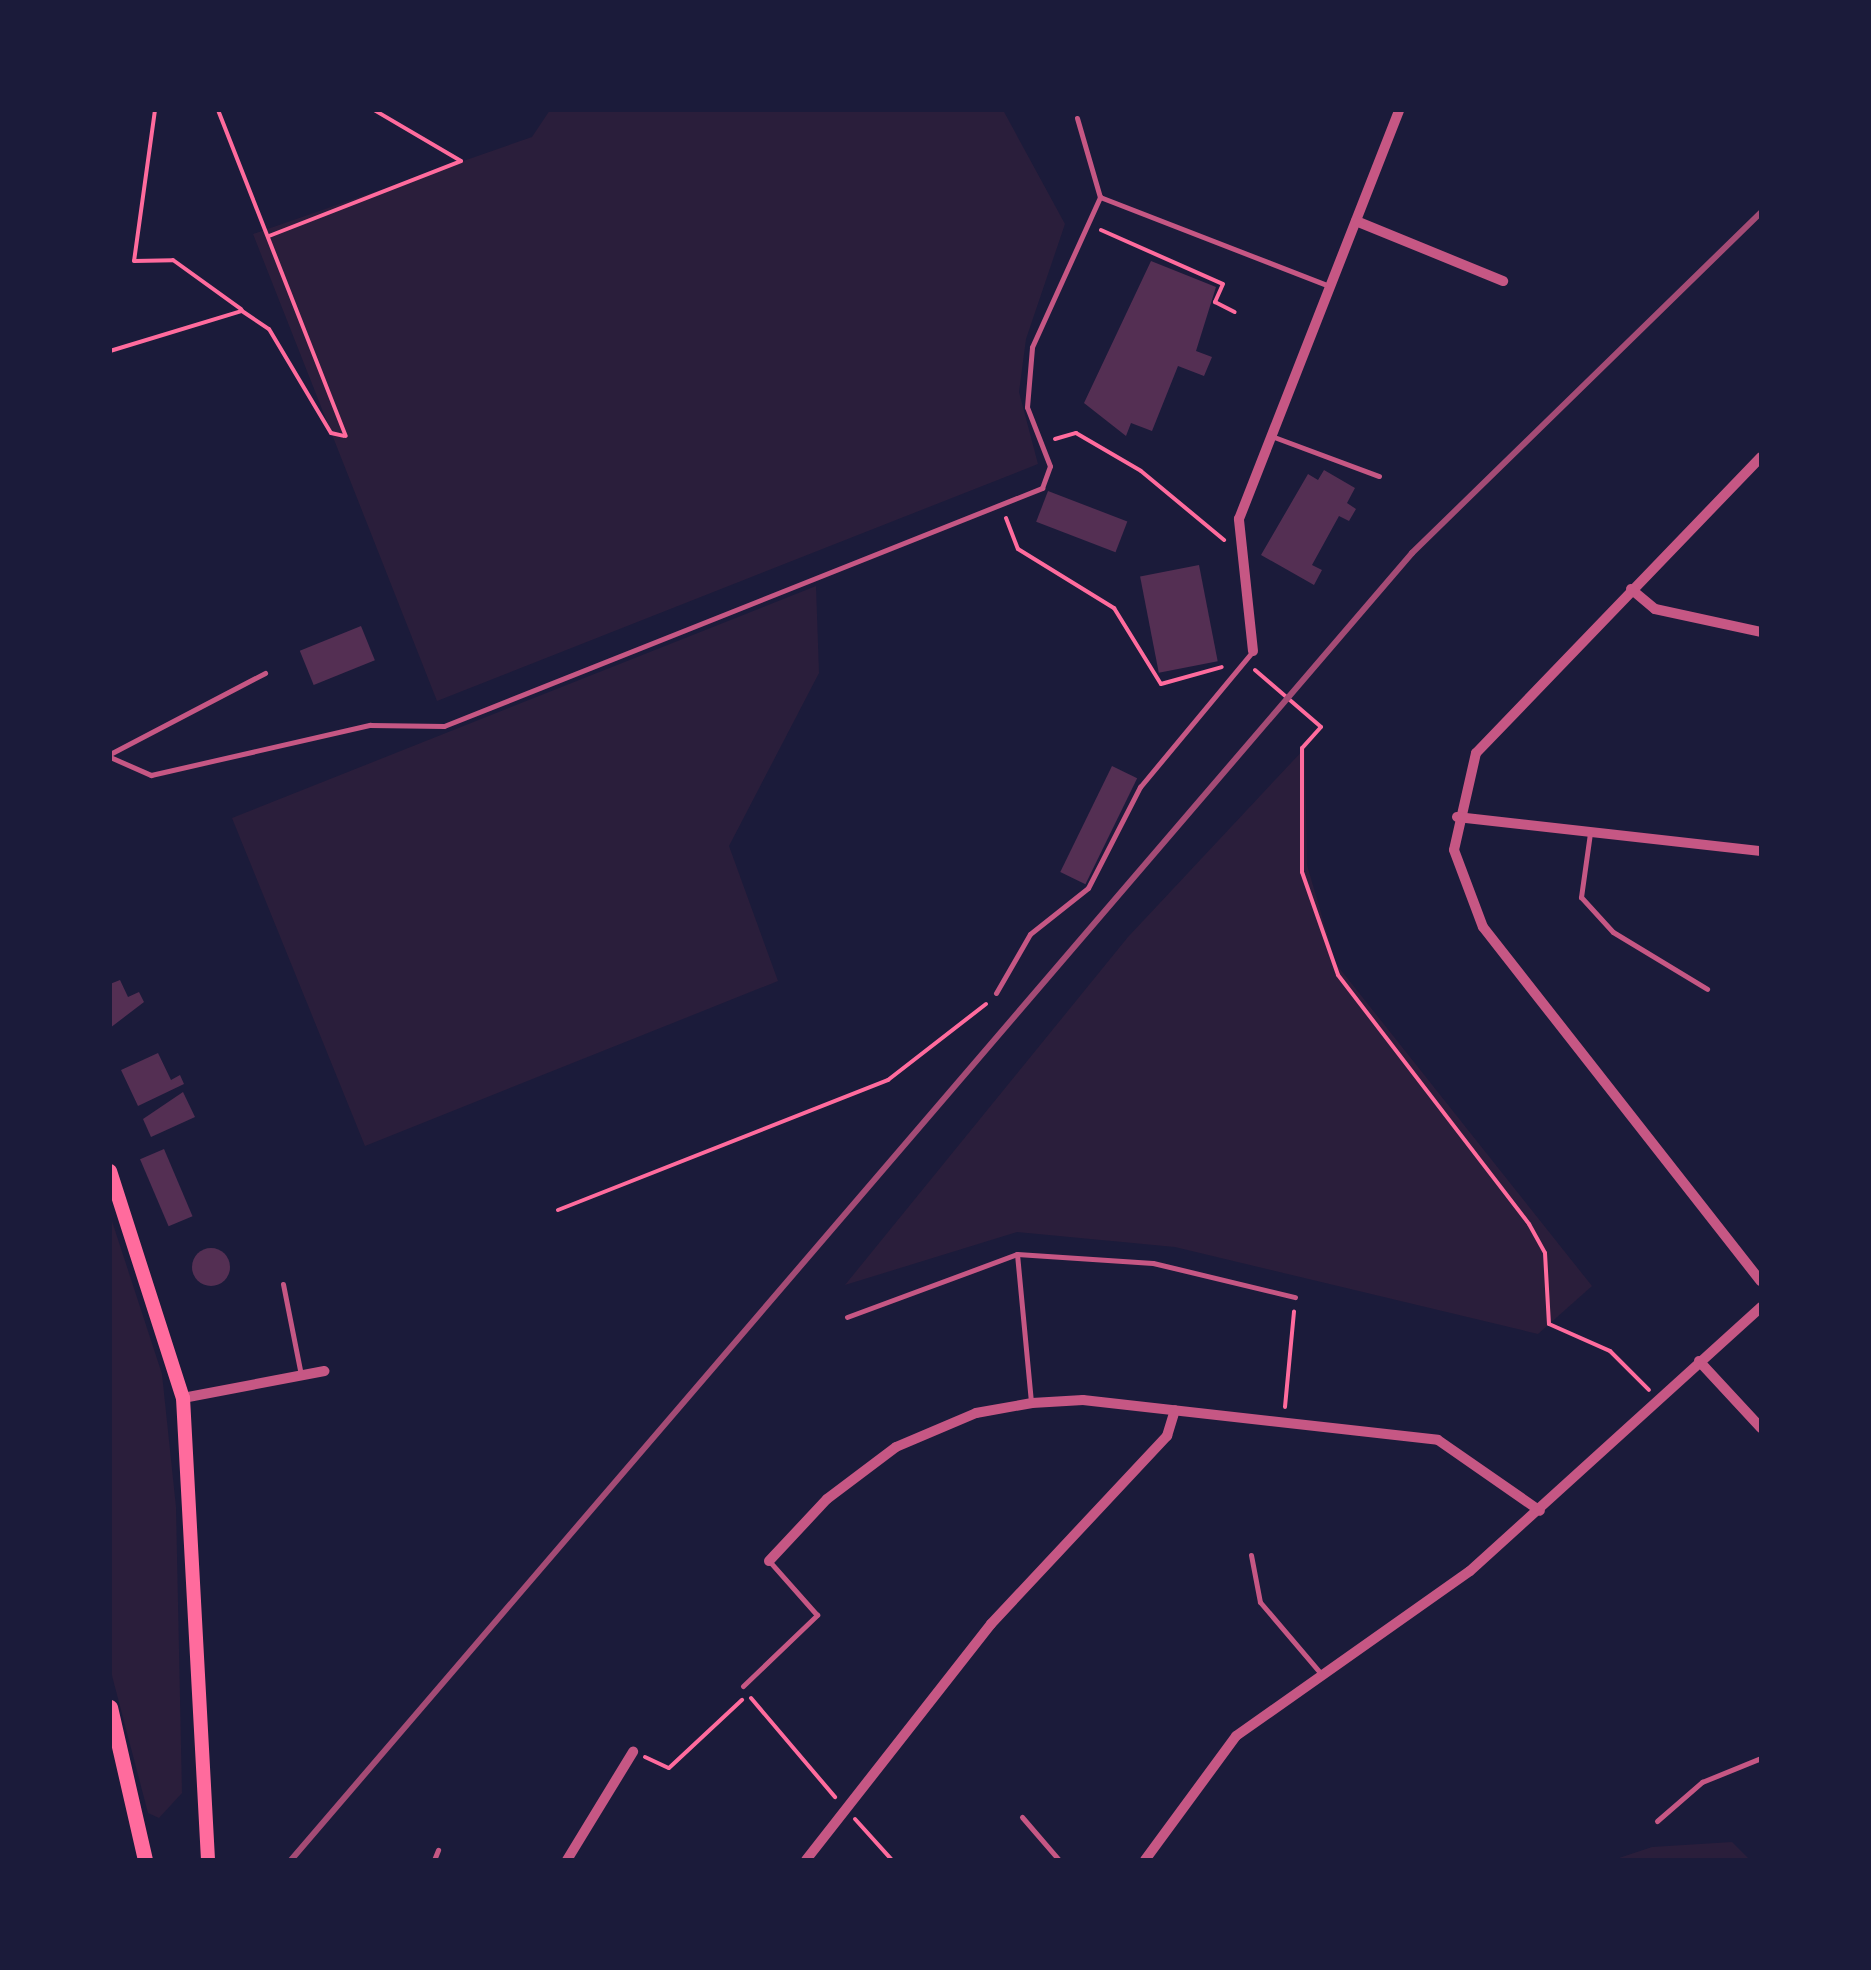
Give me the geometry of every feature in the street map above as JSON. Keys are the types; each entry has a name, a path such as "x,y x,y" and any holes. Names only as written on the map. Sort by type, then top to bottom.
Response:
{"main road":[{"path":"110,1171 183,1398 208,1860"},
{"path":"110,1707 145,1860"}],"street":[{"path":"1253,651 1237,555 1239,519 1399,110"},
{"path":"1356,221 1503,281"},
{"path":"1761,456 1476,753 1456,817 1462,887 1483,927 1761,1282"},
{"path":"1631,589 1655,609 1761,632"},
{"path":"1456,817 1761,851"},
{"path":"1146,1860 1214,1757 1540,1511 1761,1307"},
{"path":"1699,1361 1761,1428"},
{"path":"183,1398 324,1370"},
{"path":"769,1561 827,1499 896,1447 976,1413 1032,1403 1175,1410 1438,1440 1540,1511"},
{"path":"806,1860 992,1624 1167,1436 1175,1410"},
{"path":"567,1860 633,1752"}],"lane":[{"path":"110,755 151,775 352,728 444,726 1000,505 1051,479 1027,407 1032,346 1100,197 1078,118"},
{"path":"1100,197 1330,286"},
{"path":"1272,436 1378,476"},
{"path":"996,993 1030,934 1088,888 1140,787 1237,663 1253,651"},
{"path":"110,755 265,673"},
{"path":"1590,833 1580,897 1613,932 1707,989"},
{"path":"847,1318 1017,1254 1153,1263 1295,1297"},
{"path":"1017,1254 1032,1403"},
{"path":"283,1284 301,1375"},
{"path":"1250,1554 1260,1602 1323,1676"},
{"path":"743,1686 817,1616 769,1561"},
{"path":"1656,1820 1702,1782 1761,1758"},
{"path":"1022,1816 1060,1860"},
{"path":"434,1860 438,1850"}],"path":[{"path":"155,110 134,260 173,260 269,329 331,433 346,436 218,110"},
{"path":"269,236 460,162 374,110"},
{"path":"1088,224 1223,284 1215,302 1234,312"},
{"path":"110,351 242,311"},
{"path":"1043,447 1076,433 1194,506 1237,555"},
{"path":"1000,505 1018,549 1114,608 1161,684 1237,663"},
{"path":"1253,668 1318,724 1302,748 1302,872 1338,975 1529,1224 1545,1254 1550,1324 1610,1351 1660,1400"},
{"path":"558,1210 888,1080 996,993"},
{"path":"1284,1421 1295,1297"},
{"path":"743,1686 892,1860"},
{"path":"633,1752 668,1768 744,1698 743,1686"}],"shaded area":[{"path":"550,110 1003,110 1065,224 1026,339 1019,392 1038,464 437,701 253,234 532,137"},
{"path":"816,586 819,673 729,846 778,981 365,1146 232,818"},
{"path":"1305,748 1307,865 1336,964 1592,1286 1538,1334 1175,1247 1017,1232 845,1285 1128,937"},
{"path":"110,1215 162,1374 176,1507 182,1793 159,1818 148,1813 110,1668"},
{"path":"1732,1842 1750,1860 1613,1860 1652,1847"}],"building":[{"path":"1151,261 1216,287 1196,351 1212,357 1204,376 1178,366 1152,431 1131,423 1126,436 1084,403"},
{"path":"1324,470 1355,488 1347,503 1356,509 1349,521 1339,516 1312,565 1322,570 1314,585 1261,555 1308,474 1318,480"},
{"path":"1048,491 1127,521 1116,552 1036,522"},
{"path":"1199,565 1218,661 1159,673 1140,576"},
{"path":"361,626 375,660 314,685 300,651"},
{"path":"1112,766 1137,778 1085,884 1060,872"},
{"path":"120,980 128,997 139,992 144,1002 110,1028 110,984"},
{"path":"158,1053 171,1080 180,1075 184,1084 138,1106 121,1070"},
{"path":"183,1092 195,1117 151,1137 143,1119"},
{"path":"164,1149 193,1216 169,1226 140,1159"},
{"path":"211,1248 225,1253 230,1267 225,1281 211,1286 197,1281 192,1267 197,1253"}],"railway":[{"path":"291,1860 1412,553 1761,212"}]}
